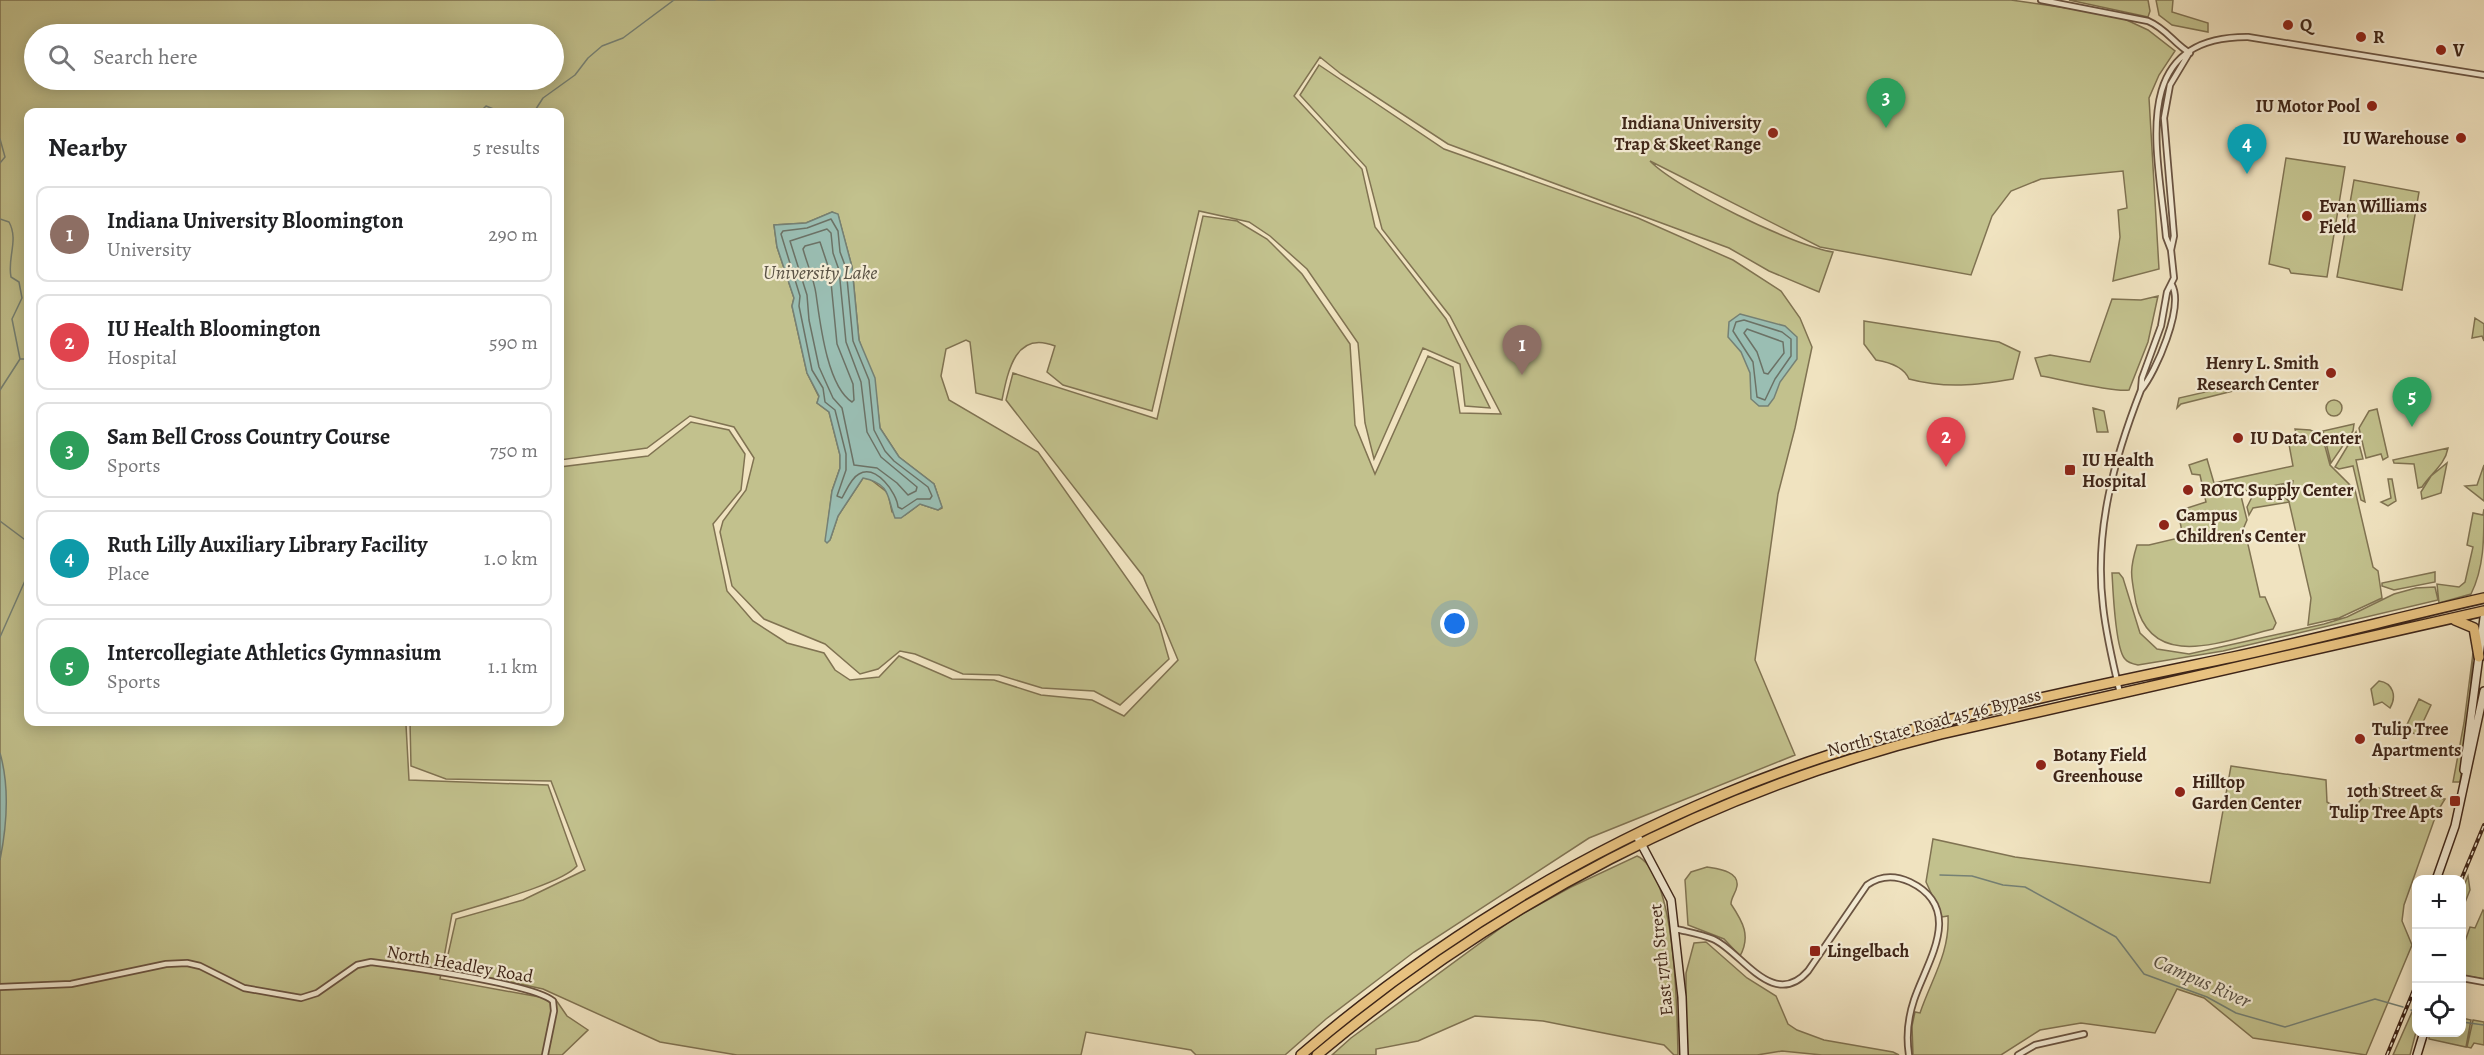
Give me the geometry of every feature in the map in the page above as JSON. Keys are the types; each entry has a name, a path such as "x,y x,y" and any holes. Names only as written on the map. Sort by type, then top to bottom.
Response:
{"highway":[{"path":"1639,838 1727,793 1830,755 1968,713 2255,652 2484,598"},
{"name":"North State Road 45 46 Bypass","path":"1301,1055 1382,990 1466,931 1554,877 1639,838 1758,791 1845,761 1933,735 2484,611"},
{"path":"2447,620 2461,621 2473,627 2479,657"},
{"name":"North State Road 45 46 Bypass","path":"1317,1055 1378,1005 1462,945 1639,838"}],"street":[{"path":"2041,0 2148,21 2162,27 2189,54"},
{"path":"2171,250 2166,237 2156,110 2162,84 2178,60 2213,41 2248,37 2484,75"},
{"path":"2141,390 2149,380 2168,332 2176,292 2172,285 2171,250 2174,236 2164,118 2170,86 2189,54"},
{"path":"2120,693 2103,605 2103,528 2113,472 2141,390 2142,378 2161,326 2167,292 2172,285"},
{"path":"2437,875 2455,826 2465,775 2484,618"},
{"path":"2465,775 2478,728 2484,691"},
{"name":"East 17th Street","path":"1639,838 1668,891 1676,929 1684,1055"},
{"path":"1676,929 1714,939 1747,968 1771,982 1791,982 1802,978 1808,971 1867,885 1877,878 1900,877 1928,894 1938,920 1938,943 1910,1016 1909,1055"},
{"name":"North Headley Road","path":"0,987 71,984 182,963 200,966 244,988 301,999 317,993 357,965 371,962 518,987 545,995 553,1001 554,1011 545,1055"},
{"path":"2466,979 2484,982"},
{"path":"2019,1055 2035,1045 2084,1034"},
{"path":"2417,1055 2422,1037"}],"shaded area":[{"path":"0,0 2011,0 2116,15 2148,30 2175,51 2159,75 2149,98 2159,269 2113,281 2120,237 2118,210 2127,208 2123,171 2041,179 2011,191 1992,216 1971,275 1820,247 1650,161 1684,186 1737,215 1815,248 1833,252 1819,292 1769,271 1729,248 1448,144 1341,74 1320,57 1294,96 1362,169 1375,227 1446,319 1490,408 1465,406 1460,364 1423,348 1374,459 1365,423 1358,343 1307,269 1270,236 1249,222 1199,211 1152,411 1063,385 1047,372 1055,346 1042,342 1031,343 1016,356 1007,377 1002,400 976,393 970,342 966,340 946,349 941,376 949,400 1038,452 1159,624 1169,659 1120,705 1094,691 1042,688 999,675 963,674 915,654 900,651 878,669 860,674 825,644 764,619 732,586 720,532 723,521 746,490 754,458 734,427 690,416 647,448 564,459 564,108 24,108 24,726 406,726 409,780 548,785 577,866 568,873 537,887 452,914 440,979 556,1000 567,1016 588,1030 562,1055 0,1055","holes":["832,212 838,215 852,267 859,340 876,394 880,428 899,457 934,484 942,508 938,510 920,504 905,515 892,512 888,493 870,479 863,478 838,516 830,540 828,523 832,491 840,468 840,455 829,412 817,403 819,397 807,373 792,306 794,298 777,247 774,225 806,223"]},
{"path":"2069,0 2148,0 2150,11 2148,17"},
{"path":"2156,0 2173,0 2172,12 2208,23 2208,32 2172,25 2159,15"},
{"path":"1319,65 1444,149 1638,218 1733,260 1781,291 1800,318 1812,347 1778,494 1755,660 1795,755 1589,838 1414,952 1326,1019 1285,1055 1196,1055 1191,1050 1086,1032 1081,1055 737,1055 660,1042 543,989 445,968 456,919 523,900 585,870 551,781 446,779 411,766 410,726 564,726 564,466 648,456 691,422 729,430 745,454 741,490 713,524 727,591 753,621 787,643 824,653 835,670 850,680 879,677 899,656 952,679 994,680 1041,695 1092,700 1124,716 1178,660 1143,576 1006,400 1013,373 1157,419 1203,216 1237,221 1267,239 1302,274 1350,344 1355,425 1375,474 1428,356 1453,367 1460,413 1501,414 1450,316 1382,229 1366,167 1300,95"},
{"name":"Evan Williams Field","path":"2286,158 2345,167 2327,277 2291,273 2289,269 2269,264"},
{"path":"2354,180 2419,192 2402,290 2337,277"},
{"path":"2158,296 2148,342 2129,390 2100,388 2041,376 2035,358 2050,355 2090,362 2112,299 2141,300"},
{"path":"2475,318 2484,324 2484,341 2482,336 2472,338"},
{"path":"1864,321 1999,342 2020,352 2013,379 1961,385 1936,384 1909,379 1900,368 1876,360 1864,344"},
{"path":"2277,380 2181,404 2177,408 2179,398 2240,384 2250,385"},
{"path":"2334,400 2342,408 2334,416 2326,408"},
{"path":"2093,408 2104,411 2108,432 2097,432"},
{"path":"2377,409 2388,457 2383,460 2381,454 2366,458 2359,428 2369,411"},
{"path":"2354,424 2353,431 2331,463 2323,431"},
{"path":"2295,429 2310,430 2322,435 2330,465 2355,490 2373,567 2378,571 2382,598 2339,618 2308,625 2311,598 2289,502 2293,481 2290,482 2287,494 2277,487 2287,483 2240,492 2247,520 2244,527 2260,597 2265,597 2276,623 2273,629 2213,644 2192,646 2174,645 2157,638 2145,625 2136,603 2132,574 2134,554 2137,545 2149,545 2183,537 2178,511 2206,502 2200,475 2192,474 2189,465 2207,459 2214,483 2293,466 2288,439 2298,441"},
{"path":"2356,432 2363,459 2356,460 2365,502 2361,500 2353,466 2339,469 2335,467"},
{"path":"2448,448 2441,464 2422,487 2418,488 2414,464 2394,463 2393,460"},
{"path":"2447,463 2441,493 2422,499 2421,492 2431,476"},
{"path":"2484,465 2484,501 2465,486 2477,485"},
{"path":"2388,479 2392,479 2396,501 2388,506 2381,502 2391,498"},
{"path":"2268,489 2277,491 2289,502 2253,508 2249,515 2247,507 2253,495"},
{"path":"2484,509 2481,564 2471,594 2439,603 2437,584 2459,587 2465,582 2473,547 2467,545 2473,513 2483,515"},
{"path":"2435,572 2435,582 2394,590 2382,586 2382,583"},
{"path":"2112,573 2119,573 2123,578 2140,633 2157,649 2189,654 2324,624 2347,617 2394,594 2416,588 2435,587 2438,600 2223,651 2138,665 2126,660 2119,644"},
{"path":"2473,653 2469,711 2460,782 2453,782 2464,723"},
{"path":"2379,681 2388,684 2392,691 2393,699 2390,708 2382,702 2374,705 2371,689"},
{"path":"2419,699 2431,705 2417,735 2405,729"},
{"path":"2231,766 2326,780 2327,802 2343,812 2358,803 2373,787 2445,799 2437,812 2415,875 2412,875 2412,882 2404,905 2402,921 2412,945 2366,1055 2253,1038 2204,998 2177,989 2155,1033 2081,1023 2040,1030 2001,1055 1913,1055 1912,1026 1915,1012 1920,1013 1939,966 1948,929 1948,916 1942,917 1926,882 1933,839 2015,857 2210,883"},
{"path":"1637,856 1650,868 1660,889 1667,916 1675,979 1678,1055 1674,1055 1664,1045 1543,1021 1475,1016 1418,1041 1376,1049 1376,1055 1332,1055 1351,1038 1513,919 1571,887"},
{"path":"1707,867 1727,872 1737,881 1731,904 1744,929 1745,942 1740,956 1724,939 1688,925 1685,880 1691,872"},
{"path":"2468,876 2470,890 2466,900"},
{"path":"2483,910 2484,979 2466,976 2466,938 2470,927 2475,928"},
{"path":"1706,942 1747,978 1776,996 1788,1024 1797,1030 1824,1040 1899,1055 1822,1055 1782,1051 1757,1055 1686,1055 1686,973 1694,943"},
{"path":"2412,1012 2412,1037 2415,1037 2410,1055 2393,1055"},
{"path":"2466,1019 2471,1020 2466,1047 2429,1039 2429,1037 2466,1037"},
{"path":"2473,1020 2484,1022 2484,1045 2474,1043 2471,1048 2467,1047"}],"water":[{"name":"University Lake","path":"832,212 838,214 852,267 859,340 875,378 880,428 899,457 934,484 942,507 938,510 920,504 901,518 895,518 884,488 863,478 838,516 827,543 825,541 832,491 840,468 840,455 829,412 817,403 819,396 807,373 792,306 794,298 777,247 774,225 806,223"},
{"path":"1740,314 1785,326 1797,337 1797,359 1780,382 1768,406 1759,406 1751,399 1750,373 1741,352 1728,337 1729,322"},
{"path":"0,753 5,780 6,806 0,860"}],"waterway":[{"path":"564,83 575,75 588,58 602,46 623,38 674,0"},
{"path":"698,0 715,0"},
{"path":"537,108 543,98 554,90"},
{"path":"484,108 486,106 491,108"},
{"path":"0,139 5,157 0,163"},
{"path":"0,219 9,222 12,229 11,277 19,282 22,298 12,319 20,359 0,390"},
{"path":"0,521 24,539"},
{"path":"0,637 24,583"},
{"name":"Campus River","path":"1940,875 1972,876 2003,885 2025,887 2116,937 2144,974 2207,997 2236,1013 2285,1027 2375,999 2403,1007"},
{"name":"Campus River","path":"2466,1023 2484,1025"}],"railway":[{"path":"2463,875 2484,825"},
{"path":"2387,1055 2412,995"}],"place":[{"name":"Q","path":"2288,25"},
{"name":"R","path":"2361,37"},
{"name":"V","path":"2441,50"},
{"name":"IU Motor Pool","path":"2372,106"},
{"name":"Sam Bell Cross Country Course","path":"1886,128"},
{"name":"Indiana University Trap & Skeet Range","path":"1773,133"},
{"name":"IU Warehouse","path":"2461,138"},
{"name":"Ruth Lilly Auxiliary Library Facility","path":"2247,174"},
{"name":"Evan Williams Field","path":"2307,216"},
{"name":"Henry L. Smith Research Center","path":"2331,373"},
{"name":"Indiana University Bloomington","path":"1522,375"},
{"name":"Intercollegiate Athletics Gymnasium","path":"2412,427"},
{"name":"IU Data Center","path":"2238,438"},
{"name":"IU Health Bloomington","path":"1946,467"},
{"name":"IU Health Hospital","path":"2070,470"},
{"name":"ROTC Supply Center","path":"2188,490"},
{"name":"Campus Children's Center","path":"2164,525"},
{"name":"Tulip Tree Apartments","path":"2360,739"},
{"name":"Botany Field Greenhouse","path":"2041,765"},
{"name":"Hilltop Garden Center","path":"2180,792"},
{"name":"10th Street & Tulip Tree Apts","path":"2455,801"},
{"name":"Lingelbach","path":"1815,951"}]}
